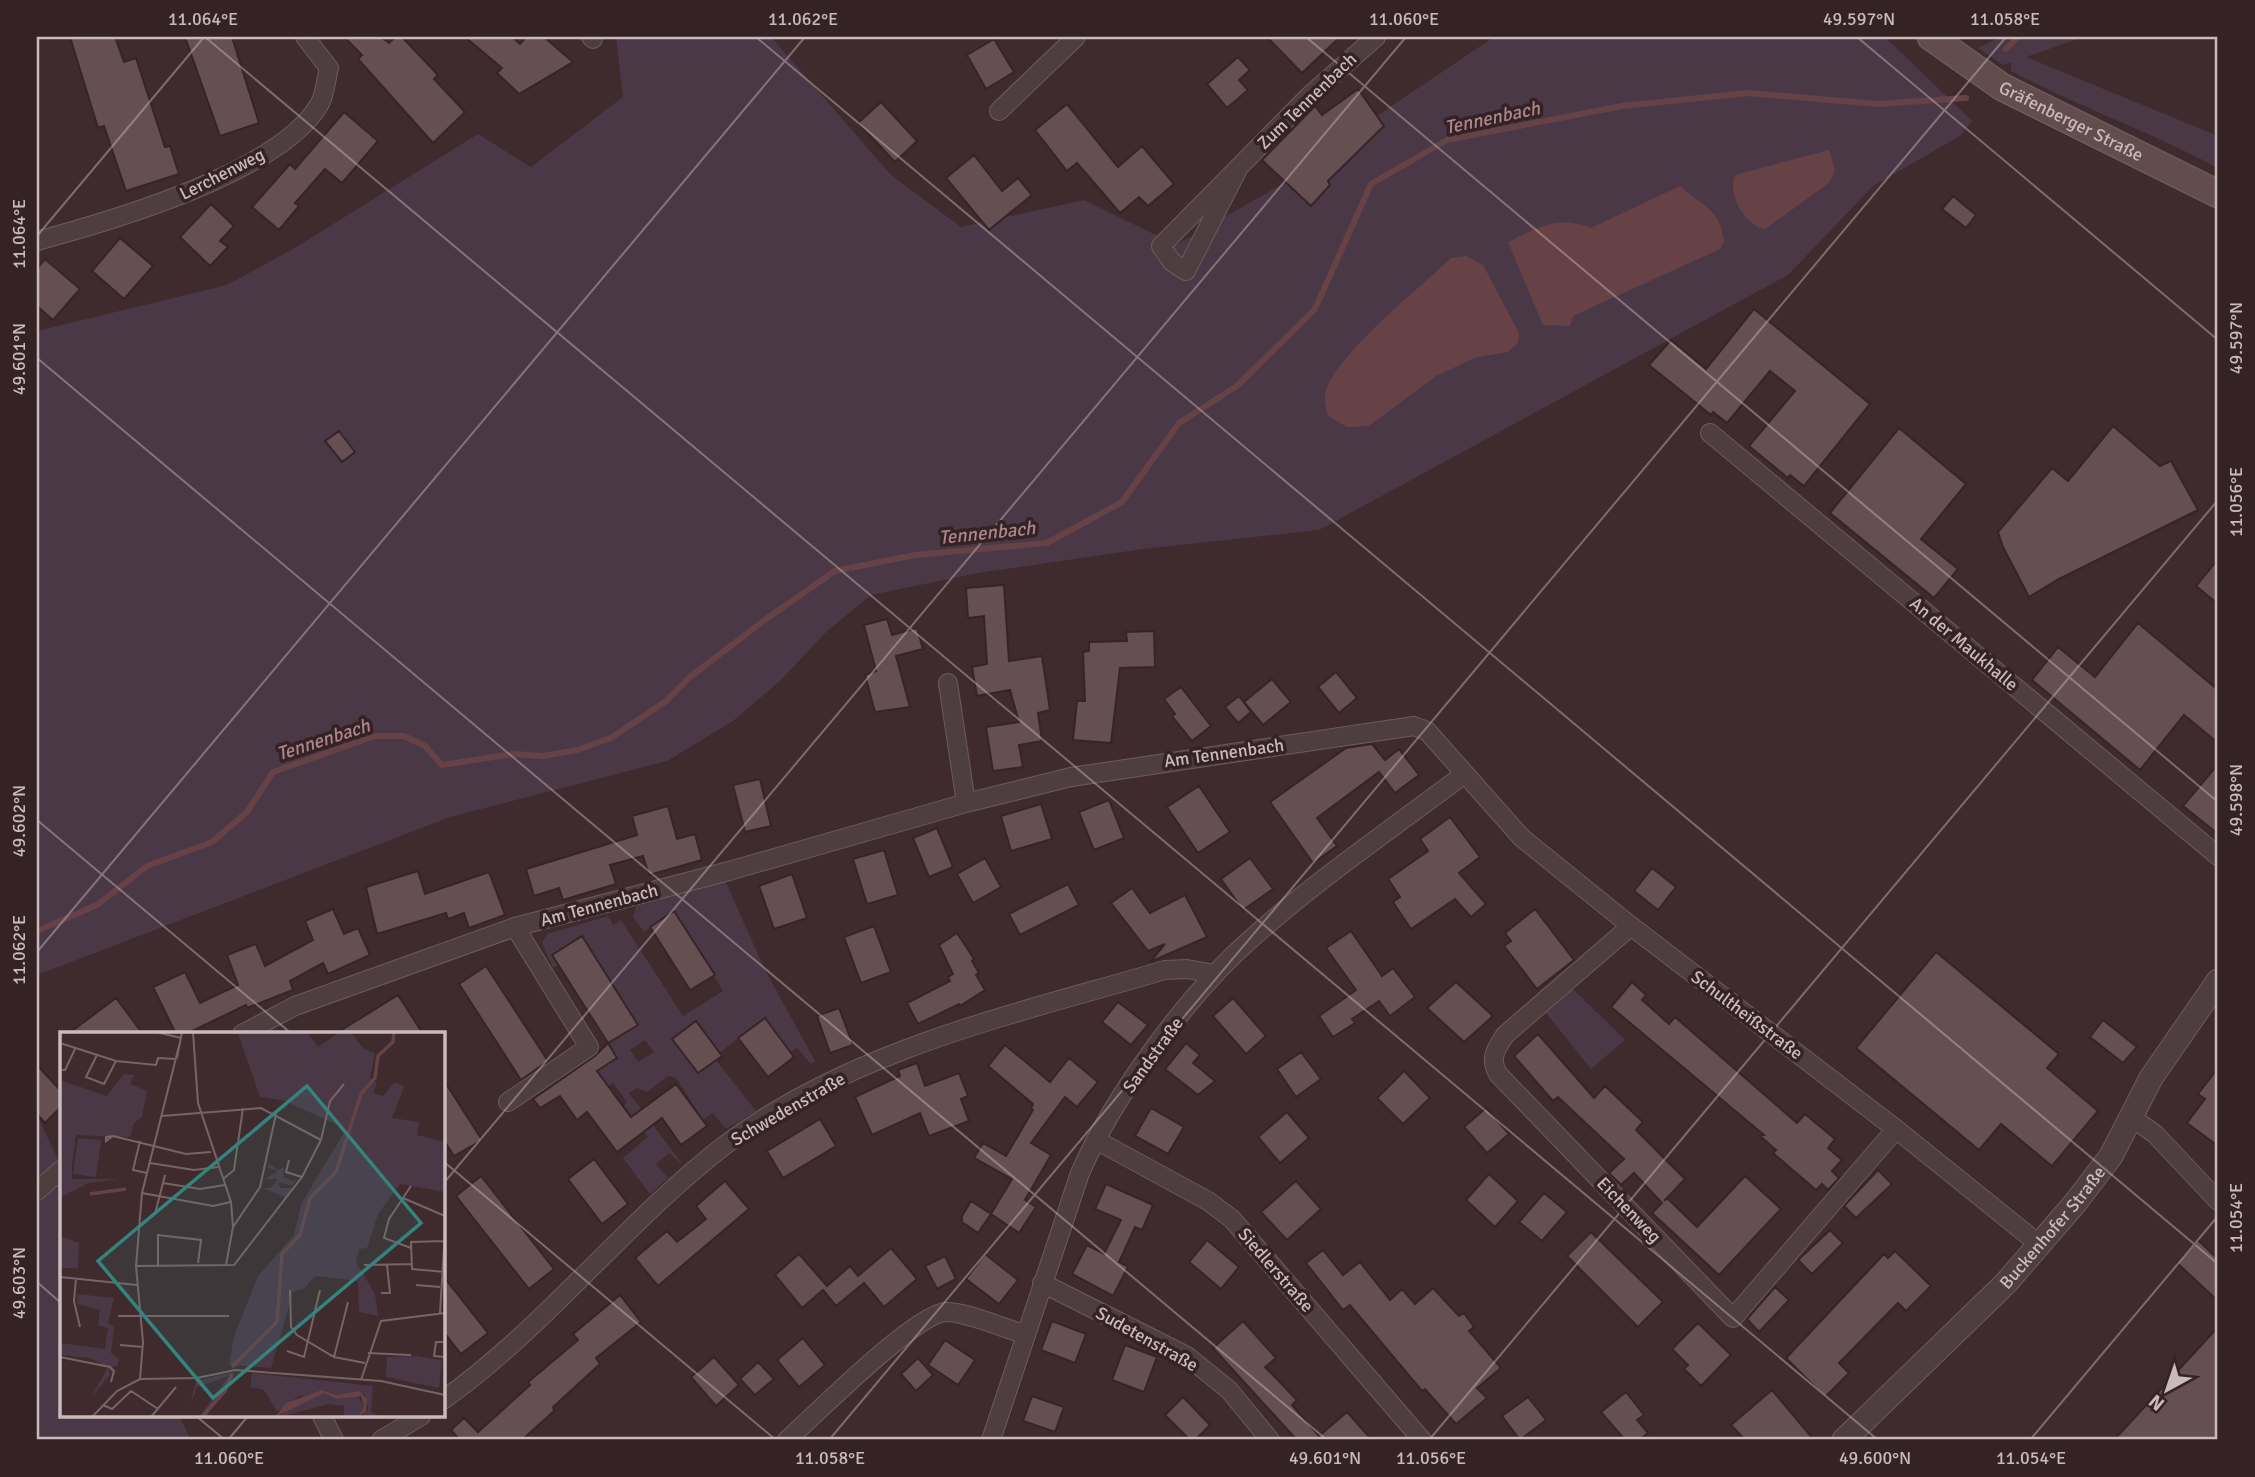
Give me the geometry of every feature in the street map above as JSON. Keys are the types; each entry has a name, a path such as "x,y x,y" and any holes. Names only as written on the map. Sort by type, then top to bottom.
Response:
{"main road":[{"name":"Gräfenberger Straße","path":"1931,37 1972,68 2031,103 2218,194"}],"street":[{"name":"Lerchenweg","path":"37,241 125,217 183,195 292,134 320,104 329,68 305,37"},
{"path":"999,111 1076,37"},
{"name":"Zum Tennenbach","path":"1239,167 1186,271 1172,261 1161,246 1309,96 1376,37"},
{"name":"An der Maukhalle","path":"1710,433 2218,856"},
{"path":"948,683 965,803"},
{"name":"Am Tennenbach","path":"246,1032 295,1006 515,928 729,871 965,803 1071,777 1414,726 1427,732 1463,775"},
{"name":"Schultheißstraße","path":"1463,775 1522,838 1631,926 1896,1129 2040,1245"},
{"name":"Sandstraße","path":"996,1438 1024,1334 1080,1173 1096,1140 1141,1070 1214,974 1271,922 1463,775"},
{"name":"Eichenweg","path":"1631,926 1505,1035 1492,1063 1498,1074 1733,1318 1896,1129"},
{"path":"508,1101 589,1047 515,928"},
{"name":"Schwedenstraße","path":"444,1399 540,1317 695,1171 771,1115 831,1081 954,1032 1165,970 1187,969 1214,974"},
{"name":"Buckenhofer Straße","path":"1844,1440 2006,1283 2040,1245 2111,1156 2151,1078 2218,981"},
{"path":"2131,1117 2155,1134 2218,1201"},
{"name":"Siedlerstraße","path":"1096,1140 1208,1201 1233,1219 1422,1440"},
{"path":"37,1191 60,1171"},
{"name":"Sudetenstraße","path":"1042,1283 1187,1356 1229,1390 1270,1440"},
{"path":"787,1440 908,1332 934,1316 954,1314 1024,1334"},
{"path":"323,1418 334,1440"},
{"path":"381,1440 418,1418"}],"shaded area":[{"path":"616,37 771,37 891,175 961,227 1084,200 1176,245 1293,178 1332,146 1494,37 1885,37 1972,121 1960,136 1873,186 1788,275 1319,530 1143,549 978,573 871,595 826,632 781,680 733,721 667,761 450,817 37,975 37,331 227,285 293,249 478,134 531,167 623,97"},
{"path":"2001,37 2083,37 2026,57 2218,136 2218,168 2011,71 2011,62 2003,65 1978,48"},
{"path":"1829,150 1835,170 1829,183 1765,229 1758,227 1745,216 1736,200 1733,183 1735,175"},
{"path":"1680,186 1709,209 1719,222 1724,242 1720,249 1573,316 1570,326 1543,325 1508,242 1548,224 1579,224 1591,228"},
{"path":"1466,256 1483,265 1519,333 1518,343 1508,352 1477,357 1436,376 1369,426 1347,427 1328,416 1325,395 1331,379 1343,362 1379,324 1451,258"},
{"path":"725,880 764,968 815,1061 811,1064 797,1048 790,1052 765,1018 719,1053 696,1021 672,1039 697,1073 716,1060 756,1111 726,1129 713,1113 703,1120 676,1078 668,1076 647,1092 637,1088 629,1093 683,1165 669,1153 656,1164 668,1178 650,1194 623,1158 648,1137 624,1105 627,1102 613,1083 591,1100 574,1086 617,1058 608,1043 637,1025 582,936 552,955 558,965 553,968 542,943 547,934 608,916 613,925 621,920 683,1016 723,991 674,911 644,932 633,917 636,906","holes":["645,1040 654,1052 638,1062 630,1050"]},
{"path":"1573,989 1625,1040 1591,1069 1546,1013"},
{"path":"37,1115 60,1164 60,1418 180,1418 191,1440 37,1440"}],"building":[{"path":"70,37 115,37 124,62 136,58 165,147 170,146 179,174 126,191 104,126 98,128"},
{"path":"185,37 232,37 259,123 220,136"},
{"path":"344,37 381,37 389,43 395,37 402,37 438,75 434,79 465,112 433,143 358,59 362,55"},
{"path":"465,37 512,37 520,44 526,37 544,37 573,62 519,94 497,73 502,68"},
{"path":"1267,37 1340,37 1302,73"},
{"path":"994,39 1014,72 986,89 967,55"},
{"path":"1238,57 1250,70 1239,80 1248,90 1227,108 1207,84"},
{"path":"1358,89 1384,126 1328,181 1330,185 1311,206 1262,160 1315,106 1322,115"},
{"path":"881,102 917,141 895,162 858,123"},
{"path":"1067,104 1118,167 1142,146 1174,184 1148,206 1139,197 1120,213 1077,163 1067,171 1035,130"},
{"path":"344,112 378,141 342,183 325,169 295,203 299,206 279,230 252,207 290,164 295,169"},
{"path":"974,155 1002,191 1018,178 1032,195 989,230 946,178"},
{"path":"1953,196 1976,215 1966,228 1942,209"},
{"path":"211,204 234,226 220,241 228,247 210,266 180,237"},
{"path":"120,238 153,266 124,299 92,271"},
{"path":"45,259 80,289 53,320 37,306 37,269"},
{"path":"1754,309 1870,404 1804,486 1790,475 1788,478 1749,446 1795,391 1770,371 1727,423 1713,412 1711,415 1649,365 1671,340 1706,369"},
{"path":"2113,426 2160,466 2171,461 2198,510 2059,579 2029,597 1998,532 2052,468 2068,481"},
{"path":"1899,428 1966,484 1921,539 1958,569 1934,598 1830,513"},
{"path":"339,431 355,452 342,462 325,441"},
{"path":"2218,559 2218,604 2196,586"},
{"path":"1004,585 1009,661 1042,656 1050,710 1038,713 1042,741 1019,745 1023,767 993,771 986,727 1019,722 1010,690 977,696 972,667 987,664 984,616 968,618 966,588"},
{"path":"887,619 892,635 917,628 923,649 896,656 910,707 875,712 865,675 876,671 864,625"},
{"path":"2138,623 2218,690 2218,743 2184,715 2140,770 2032,680 2058,647 2095,677"},
{"path":"1154,631 1155,667 1120,668 1111,743 1073,740 1077,701 1085,701 1083,652 1089,651 1089,642 1127,641 1126,632"},
{"path":"1336,672 1357,698 1339,713 1318,687"},
{"path":"1272,679 1291,702 1263,725 1244,702"},
{"path":"1181,687 1211,726 1192,741 1172,716 1175,714 1164,699"},
{"path":"1239,696 1251,712 1238,723 1225,707"},
{"path":"1372,744 1385,760 1399,749 1419,775 1395,793 1379,772 1317,818 1337,846 1313,863 1270,802 1346,748"},
{"path":"2218,764 2218,834 2183,806"},
{"path":"760,779 771,826 745,832 733,785"},
{"path":"1199,786 1230,832 1198,853 1167,807"},
{"path":"1109,800 1124,838 1094,850 1079,812"},
{"path":"1041,804 1052,839 1011,851 1001,816"},
{"path":"668,806 677,839 695,834 702,860 649,875 643,856 610,865 616,884 563,900 559,888 534,896 526,869 637,835 632,816"},
{"path":"1450,817 1480,857 1459,873 1486,904 1471,917 1455,899 1411,929 1393,902 1400,897 1388,879 1428,851 1420,839"},
{"path":"937,828 953,867 929,877 913,838"},
{"path":"884,850 898,895 867,904 853,859"},
{"path":"985,858 1001,887 973,903 957,874"},
{"path":"1250,858 1273,889 1243,910 1221,879"},
{"path":"1652,868 1676,887 1658,910 1634,891"},
{"path":"418,871 425,894 489,872 505,915 469,928 464,913 448,919 446,913 377,934 366,887"},
{"path":"792,874 807,918 774,929 759,886"},
{"path":"1068,884 1079,905 1020,935 1009,914"},
{"path":"1132,888 1150,913 1185,895 1207,937 1150,962 1165,944 1148,951 1111,903"},
{"path":"333,909 344,934 358,928 370,955 328,974 323,963 290,981 293,990 247,1008 246,1005 190,1032 175,1032 153,987 185,972 200,1003 238,985 227,955 256,944 265,966 313,940 305,921"},
{"path":"1535,909 1574,960 1537,989 1504,946 1511,941 1505,933"},
{"path":"674,911 715,975 690,990 650,927"},
{"path":"874,926 891,972 861,983 844,937"},
{"path":"1351,931 1382,976 1393,968 1415,997 1390,1016 1379,1001 1352,1019 1355,1023 1333,1037 1319,1016 1356,990 1326,948"},
{"path":"957,933 974,959 972,961 979,973 976,975 985,990 960,1006 959,1004 918,1024 907,1003 950,981 948,977 953,974 939,945"},
{"path":"582,936 638,1025 608,1043 552,955"},
{"path":"1936,952 2059,1054 2047,1068 2098,1111 2052,1166 2001,1124 1979,1150 1856,1048"},
{"path":"486,966 548,1061 521,1080 459,984"},
{"path":"1456,982 1493,1016 1464,1042 1427,1008"},
{"path":"1632,982 1646,995 1642,1000 1669,1024 1675,1017 1797,1123 1805,1114 1835,1139 1828,1148 1842,1160 1832,1171 1839,1178 1828,1190 1822,1184 1816,1190 1773,1153 1776,1150 1760,1136 1764,1135 1611,1007"},
{"path":"398,995 422,1032 338,1032"},
{"path":"116,998 142,1032 71,1032"},
{"path":"1233,998 1266,1036 1246,1054 1213,1016"},
{"path":"1118,1002 1148,1025 1131,1045 1102,1022"},
{"path":"839,1008 853,1045 830,1053 817,1016"},
{"path":"765,1018 794,1057 768,1077 738,1038"},
{"path":"2103,1020 2137,1047 2123,1063 2090,1037"},
{"path":"696,1021 722,1056 698,1073 672,1039"},
{"path":"1538,1034 1594,1098 1605,1086 1643,1122 1636,1130 1685,1179 1664,1201 1667,1198 1697,1227 1745,1176 1781,1209 1719,1275 1652,1213 1662,1203 1634,1173 1621,1185 1609,1173 1624,1159 1558,1097 1553,1101 1514,1056"},
{"path":"608,1043 617,1058 597,1071 631,1117 676,1084 707,1126 681,1145 662,1118 617,1152 587,1112 577,1120 560,1096 540,1108 533,1099 595,1056"},
{"path":"1186,1043 1200,1055 1193,1063 1215,1081 1198,1095 1165,1069"},
{"path":"1005,1045 1050,1082 1069,1058 1098,1082 1077,1107 1065,1097 1031,1143 1051,1155 1025,1200 1036,1207 1019,1233 991,1214 1012,1179 974,1158 983,1143 1006,1156 1033,1110 1033,1104 988,1066"},
{"path":"1301,1052 1321,1079 1296,1097 1277,1069"},
{"path":"917,1063 925,1086 959,1073 968,1096 961,1099 969,1121 929,1136 920,1113 872,1135 855,1097 900,1076 898,1070"},
{"path":"37,1065 60,1090 60,1108 45,1123 37,1114"},
{"path":"2218,1068 2218,1146 2187,1123 2205,1099 2198,1094"},
{"path":"1404,1071 1430,1098 1403,1124 1377,1098"},
{"path":"444,1081 482,1140 454,1156 444,1141"},
{"path":"1151,1108 1184,1127 1168,1154 1135,1136"},
{"path":"1486,1108 1509,1134 1487,1153 1464,1127"},
{"path":"1287,1112 1309,1138 1280,1163 1258,1137"},
{"path":"820,1119 836,1146 783,1178 767,1151"},
{"path":"594,1159 628,1204 602,1224 568,1179"},
{"path":"1878,1170 1892,1184 1856,1218 1844,1206"},
{"path":"1489,1174 1518,1201 1495,1227 1466,1200"},
{"path":"481,1176 554,1269 529,1289 456,1196"},
{"path":"725,1181 749,1209 658,1286 635,1258 667,1231 677,1242 706,1219 696,1206"},
{"path":"1296,1181 1321,1209 1287,1240 1261,1212"},
{"path":"1106,1184 1153,1205 1142,1230 1135,1227 1119,1262 1128,1267 1113,1296 1072,1274 1087,1245 1104,1254 1121,1220 1095,1209"},
{"path":"1544,1193 1567,1212 1542,1241 1519,1222"},
{"path":"971,1201 991,1214 978,1233 962,1222 962,1216"},
{"path":"1830,1230 1843,1243 1812,1274 1798,1260"},
{"path":"1591,1232 1663,1302 1638,1327 1567,1256"},
{"path":"1207,1240 1239,1267 1221,1289 1189,1262"},
{"path":"2198,1240 2218,1259 2218,1301 2177,1263"},
{"path":"891,1248 917,1279 884,1307 864,1283 836,1306 823,1290 802,1308 775,1275 799,1254 827,1286 850,1266 858,1276"},
{"path":"1323,1250 1343,1275 1360,1262 1390,1300 1402,1289 1415,1304 1433,1288 1459,1316 1464,1313 1474,1327 1469,1331 1501,1368 1477,1388 1487,1398 1456,1424 1425,1389 1422,1391 1350,1305 1343,1310 1306,1263"},
{"path":"1895,1251 1931,1286 1906,1311 1898,1303 1839,1363 1849,1373 1825,1397 1786,1358 1884,1254 1888,1258"},
{"path":"985,1254 1018,1280 999,1304 966,1279"},
{"path":"945,1256 956,1279 937,1289 925,1266"},
{"path":"444,1277 488,1333 461,1354 444,1332"},
{"path":"1775,1287 1789,1300 1759,1332 1747,1319"},
{"path":"620,1295 641,1322 596,1358 600,1364 522,1440 460,1440 451,1430 464,1418 478,1432 530,1385 528,1382 578,1340 573,1334"},
{"path":"1052,1321 1086,1334 1075,1363 1041,1350"},
{"path":"1243,1321 1276,1358 1265,1367 1297,1400 1292,1405 1319,1436 1347,1412 1372,1440 1297,1440 1213,1348"},
{"path":"1698,1323 1731,1355 1701,1386 1684,1369 1688,1365 1672,1349"},
{"path":"2218,1327 2218,1440 2114,1440"},
{"path":"803,1338 825,1365 799,1387 777,1360"},
{"path":"945,1340 975,1360 958,1385 928,1365"},
{"path":"1125,1345 1157,1357 1144,1392 1112,1380"},
{"path":"714,1357 739,1385 716,1406 691,1377"},
{"path":"918,1358 933,1375 916,1391 901,1374"},
{"path":"758,1362 774,1379 755,1395 740,1379"},
{"path":"1772,1390 1814,1440 1745,1440 1731,1425"},
{"path":"1626,1392 1644,1415 1637,1420 1648,1433 1639,1440 1625,1440 1601,1412"},
{"path":"1032,1396 1064,1407 1055,1432 1023,1421"},
{"path":"1183,1397 1210,1425 1195,1440 1190,1440 1165,1415"},
{"path":"1528,1397 1546,1420 1520,1440 1502,1416"}],"waterway":[{"name":"Tennenbach","path":"2006,49 2018,37"},
{"name":"Tennenbach","path":"37,931 97,905 147,866 212,842 247,812 273,772 375,736 404,736 425,746 442,765 513,754 543,756 577,750 611,738 666,701 690,677 835,571 915,555 1047,543 1122,502 1179,423 1237,386 1315,309 1371,184 1447,140 1622,106 1748,93 1877,104 1966,98"}]}
